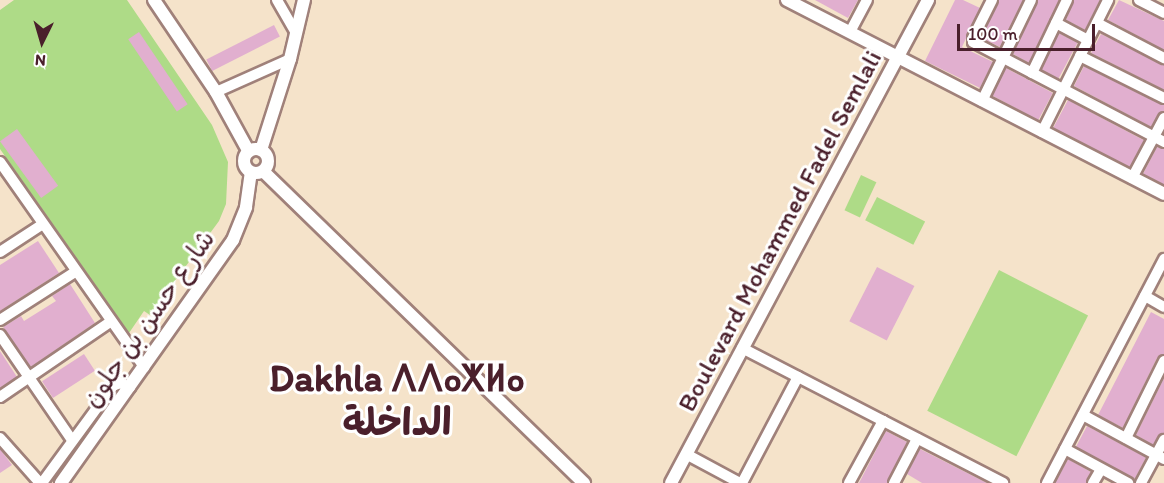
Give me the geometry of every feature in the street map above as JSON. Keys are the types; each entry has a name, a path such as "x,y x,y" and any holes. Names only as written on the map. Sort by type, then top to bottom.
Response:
{"street":[{"path":"154,0 255,151 268,160 257,171"},
{"path":"277,0 296,33"},
{"path":"304,0 290,59 255,151 244,162 257,171 584,483"},
{"path":"787,0 1164,194"},
{"path":"850,32 867,0"},
{"name":"Boulevard Mohammed Fadel Semlali","path":"671,483 928,0"},
{"path":"992,0 972,40 1159,140"},
{"path":"982,101 1031,0"},
{"path":"1032,73 1067,0"},
{"path":"1042,132 1108,0"},
{"path":"1139,0 1164,13"},
{"path":"1056,23 1088,40"},
{"path":"1096,23 1164,58"},
{"path":"1080,56 1164,98"},
{"path":"216,92 290,59"},
{"path":"1132,178 1159,140 1164,118"},
{"path":"0,162 110,322 144,367"},
{"name":"شارع حسن بن جلون","path":"61,483 233,240 257,171"},
{"path":"0,252 43,224"},
{"path":"1047,483 1164,261"},
{"path":"0,320 75,272"},
{"path":"1145,296 1164,307"},
{"path":"0,397 110,322"},
{"path":"0,334 72,440"},
{"path":"742,348 1002,483"},
{"path":"1126,438 1164,361"},
{"path":"686,454 741,483 798,377"},
{"path":"0,438 41,483 113,386 120,383 130,387"},
{"path":"1083,415 1160,457"},
{"path":"849,483 883,421"},
{"path":"894,483 917,439"},
{"path":"1141,483 1160,457 1164,440"},
{"path":"1065,449 1128,483"},
{"path":"1093,483 1101,469"}],"green space":[{"path":"14,0 127,0 212,125 228,162 226,204 219,221 150,315 144,311 129,333 0,149 0,10"},
{"path":"861,175 876,182 860,218 845,210"},
{"path":"877,197 925,222 913,245 865,220"},
{"path":"999,270 1088,315 1016,456 927,411"}],"building":[{"path":"815,0 858,0 848,18"},
{"path":"955,0 963,0 980,8 962,47 993,62 980,88 925,61"},
{"path":"999,0 1023,0 1000,47 981,38"},
{"path":"1038,0 1059,0 1029,63 1013,54"},
{"path":"1074,0 1100,0 1085,30 1066,20"},
{"path":"1119,0 1164,21 1164,50 1108,20"},
{"path":"274,25 280,37 212,71 206,60"},
{"path":"139,32 188,104 177,111 128,39"},
{"path":"1059,33 1078,43 1058,79 1040,69"},
{"path":"1101,34 1164,65 1164,90 1091,53"},
{"path":"1084,66 1164,105 1164,111 1158,114 1151,127 1074,86"},
{"path":"1006,68 1053,93 1038,120 991,95"},
{"path":"1068,100 1144,140 1129,169 1053,128"},
{"path":"17,129 58,186 41,198 0,141"},
{"path":"1157,147 1164,149 1164,185 1143,174"},
{"path":"38,241 59,273 0,311 0,265"},
{"path":"877,267 914,286 887,340 849,321"},
{"path":"70,284 95,323 31,367 3,327 21,316 24,321 56,301 52,296"},
{"path":"1151,312 1164,319 1164,354 1157,358 1123,428 1098,415"},
{"path":"0,351 17,377 0,388"},
{"path":"84,354 95,371 53,398 42,381"},
{"path":"1164,378 1164,433 1158,436 1153,445 1136,435"},
{"path":"1087,426 1146,457 1135,479 1076,447"},
{"path":"886,431 907,442 887,483 859,483"},
{"path":"0,449 12,465 0,473"},
{"path":"920,449 987,483 922,483 907,474"},
{"path":"1068,459 1091,472 1086,483 1055,483"}],"district":[{"name":"Dakhla ⴷⴷⴰⵅⵍⴰ الداخلة","path":"397,401"}]}
